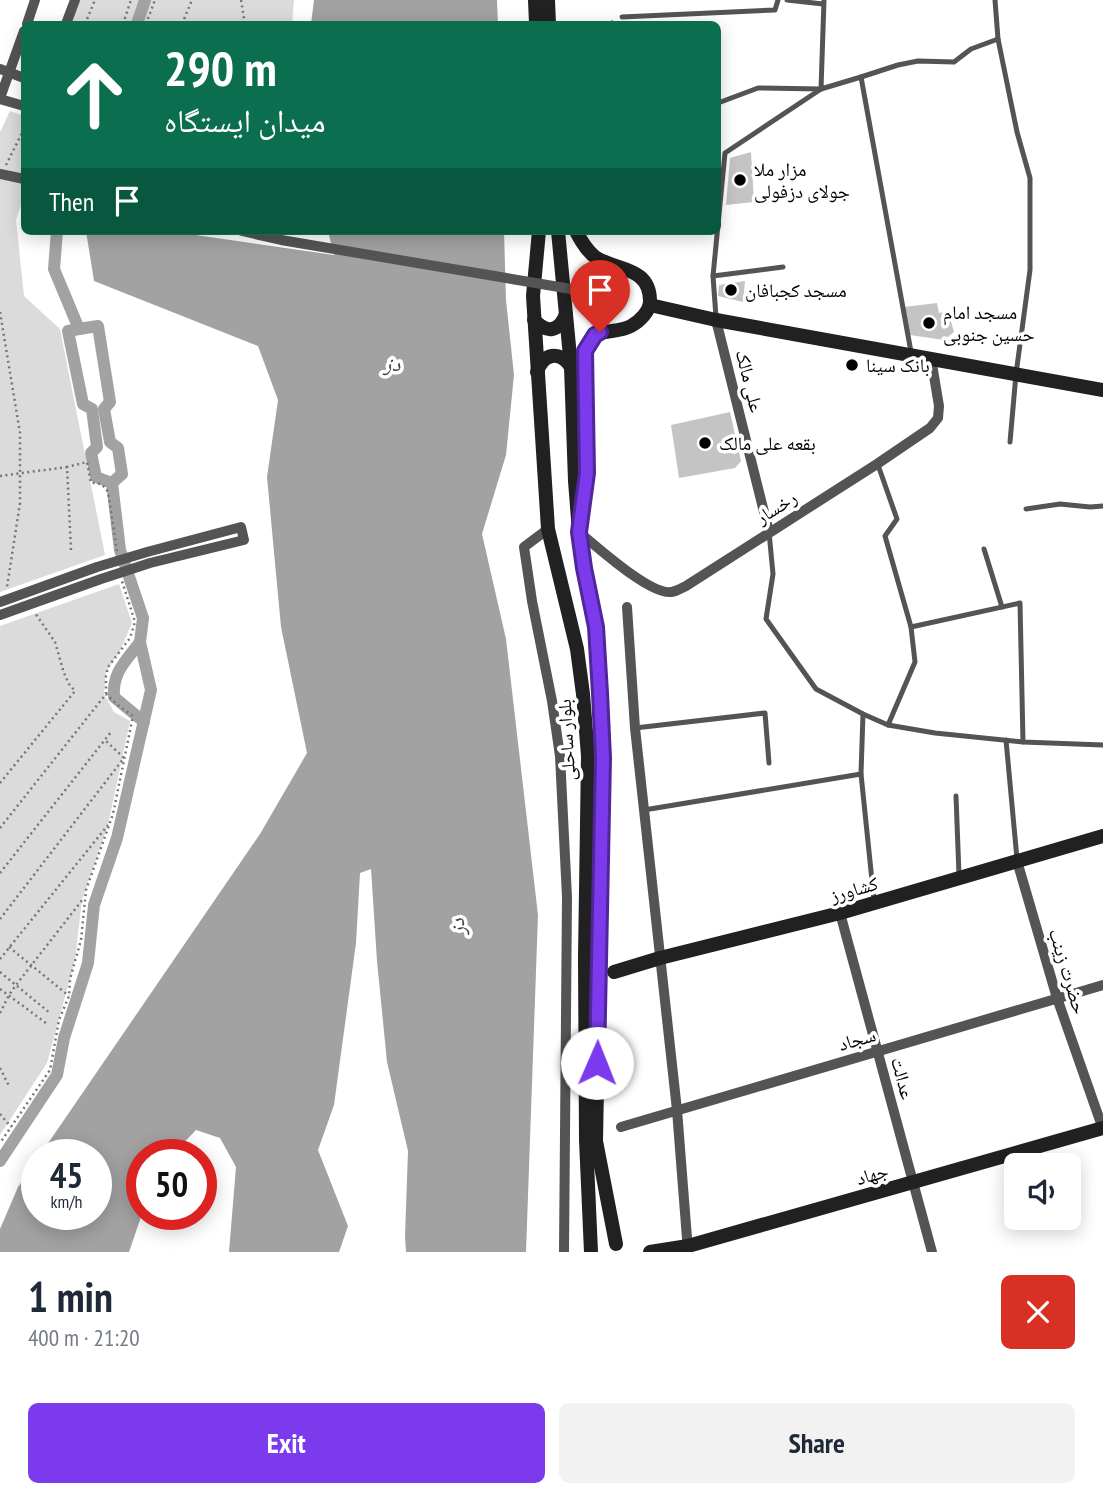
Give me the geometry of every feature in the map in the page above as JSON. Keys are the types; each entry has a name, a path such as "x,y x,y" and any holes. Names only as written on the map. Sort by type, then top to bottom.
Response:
{"main road":[{"path":"535,0 536,21"},
{"path":"548,0 549,21"},
{"name":"بلوار ساحلی","path":"539,235 533,296 548,529 577,649 588,756 586,1140 592,1252"},
{"name":"بلوار ساحلی","path":"558,235 571,367 579,532 596,627 603,758 596,1141 620,1248"},
{"path":"578,235 587,250 603,261 632,271 644,282 650,305 642,317 630,327 595,335 585,351 587,473 579,532"},
{"path":"650,305 716,320 1103,390"},
{"path":"534,320 542,328 552,330 562,325 566,314"},
{"path":"537,372 549,357 562,357 571,367"},
{"path":"573,632 586,636 596,627"},
{"name":"کشاورز","path":"614,972 840,913 1103,836"},
{"name":"جهاد","path":"650,1252 688,1249 1103,1128"},
{"path":"592,1252 608,1242 620,1248"}],"street":[{"path":"28,21 35,0"},
{"path":"67,21 75,0"},
{"path":"21,37 5,71 0,98 21,105"},
{"path":"3,169 21,178"},
{"path":"259,235 571,289 589,290 599,286 603,276 603,261"},
{"name":"علی مالک","path":"716,320 769,532"},
{"name":"رخسار","path":"579,532 637,578 657,590 671,593 686,586 930,428 938,418 939,407 931,358"},
{"path":"0,615 150,563 244,540 241,527 97,567 3,601"},
{"path":"548,529 524,547 531,601 552,701 560,756 567,897 564,1252"},
{"path":"190,541 192,552"},
{"path":"627,607 635,728 677,1111 688,1249"},
{"name":"حضرت زینب","path":"1017,861 1057,998 1103,1128"},
{"name":"عدالت","path":"840,913 932,1252"},
{"name":"سجاد","path":"621,1127 1103,985"}],"lane":[{"path":"622,17 775,10 778,0"},
{"path":"787,0 823,2 821,89"},
{"path":"995,0 998,39 1017,132 1030,178 1030,270 1010,442"},
{"path":"721,178 725,153 821,89 898,65 918,61 954,62 971,49 998,39"},
{"path":"861,77 911,354"},
{"path":"721,102 758,88 821,89"},
{"path":"716,235 713,276 716,320"},
{"path":"713,276 783,267"},
{"path":"877,464 897,519 885,536 911,627 915,662 888,725"},
{"path":"1026,509 1060,504 1103,506"},
{"path":"769,532 773,574 766,619 816,689 888,725 1023,742 1103,746"},
{"path":"984,549 1002,607"},
{"path":"911,627 1020,603 1023,742"},
{"path":"635,728 765,713 769,763"},
{"path":"863,714 861,774 874,903"},
{"path":"1006,740 1017,861"},
{"path":"644,810 861,774"},
{"path":"956,796 959,878"}],"path":[{"path":"86,21 95,0"},
{"path":"124,21 131,0"},
{"path":"147,21 155,0"},
{"path":"183,21 192,0"},
{"path":"241,0 244,21"},
{"path":"3,169 21,135"},
{"path":"0,312 20,433 20,503 3,601"},
{"path":"0,475 66,467"},
{"path":"0,783 75,691 64,673 55,642 30,604"},
{"path":"0,828 106,694 120,708 134,716 110,822 85,896 81,940 70,979 69,996 59,1020 50,1070 0,1143"},
{"path":"0,873 111,732"},
{"path":"105,740 124,758"},
{"path":"0,919 124,758"},
{"path":"0,958 110,822"},
{"path":"0,1013 16,985 85,896"},
{"path":"9,947 69,996"},
{"path":"0,972 50,1013"},
{"path":"0,989 46,1023"},
{"path":"0,1068 9,1086"},
{"path":"0,1114 11,1127"}],"shaded area":[{"path":"75,0 294,0 292,21 67,21"},
{"path":"10,111 21,115 21,205 16,220 24,296 60,329 105,555 0,592 0,132"},
{"path":"119,584 132,623 120,651 106,672 104,694 114,712 130,721 108,825 82,900 75,960 47,1063 0,1135 0,626"}],"water":[{"path":"314,0 497,0 498,21 311,21"},
{"name":"دز","path":"87,235 196,235 334,255 329,235 504,235 506,300 514,375 506,455 482,534 506,639 538,915 526,1252 406,1252 408,1151 387,1062 371,869 360,873 356,943 334,1105 318,1150 348,1226 339,1252 229,1252 236,1167 220,1138 196,1130 187,1139 126,1139 126,1230 137,1230 129,1252 0,1252 0,1229 21,1183 21,1230 112,1230 112,1139 51,1139 260,834 307,753 281,627 267,477 278,400 258,346 94,281"}],"building":[{"name":"مزار ملا جولای دزفولی","path":"751,152 754,202 726,205 730,158"},
{"name":"مسجد کجبافان","path":"745,281 743,302 718,296 719,285"},
{"name":"مسجد امام حسین جنوبی","path":"937,303 939,313 948,311 954,332 944,340 910,335 904,307"},
{"name":"بقعه علی مالک","path":"730,412 741,461 735,468 679,478 671,425"}],"waterway":[{"path":"138,21 145,0"},
{"path":"0,1161 57,1075 64,1038 88,963 94,905 117,838 151,690 140,642 143,618 120,550 112,483 122,474 118,448 110,442 104,409 110,402 98,326 79,329 54,269 57,235"},
{"path":"79,329 68,331 83,404 92,409 97,447 91,453 96,477 112,483"},
{"path":"140,642 118,674 114,697 144,722"}],"place":[{"name":"مزار ملا جولای دزفولی","path":"740,180"},
{"name":"مسجد کجبافان","path":"731,290"},
{"name":"مسجد امام حسین جنوبی","path":"929,323"},
{"name":"بانک سینا","path":"852,365"},
{"name":"بقعه علی مالک","path":"705,443"}],"route":[{"path":"597,1063 603,758 596,627 579,532 587,473 585,351 600,332"}]}
